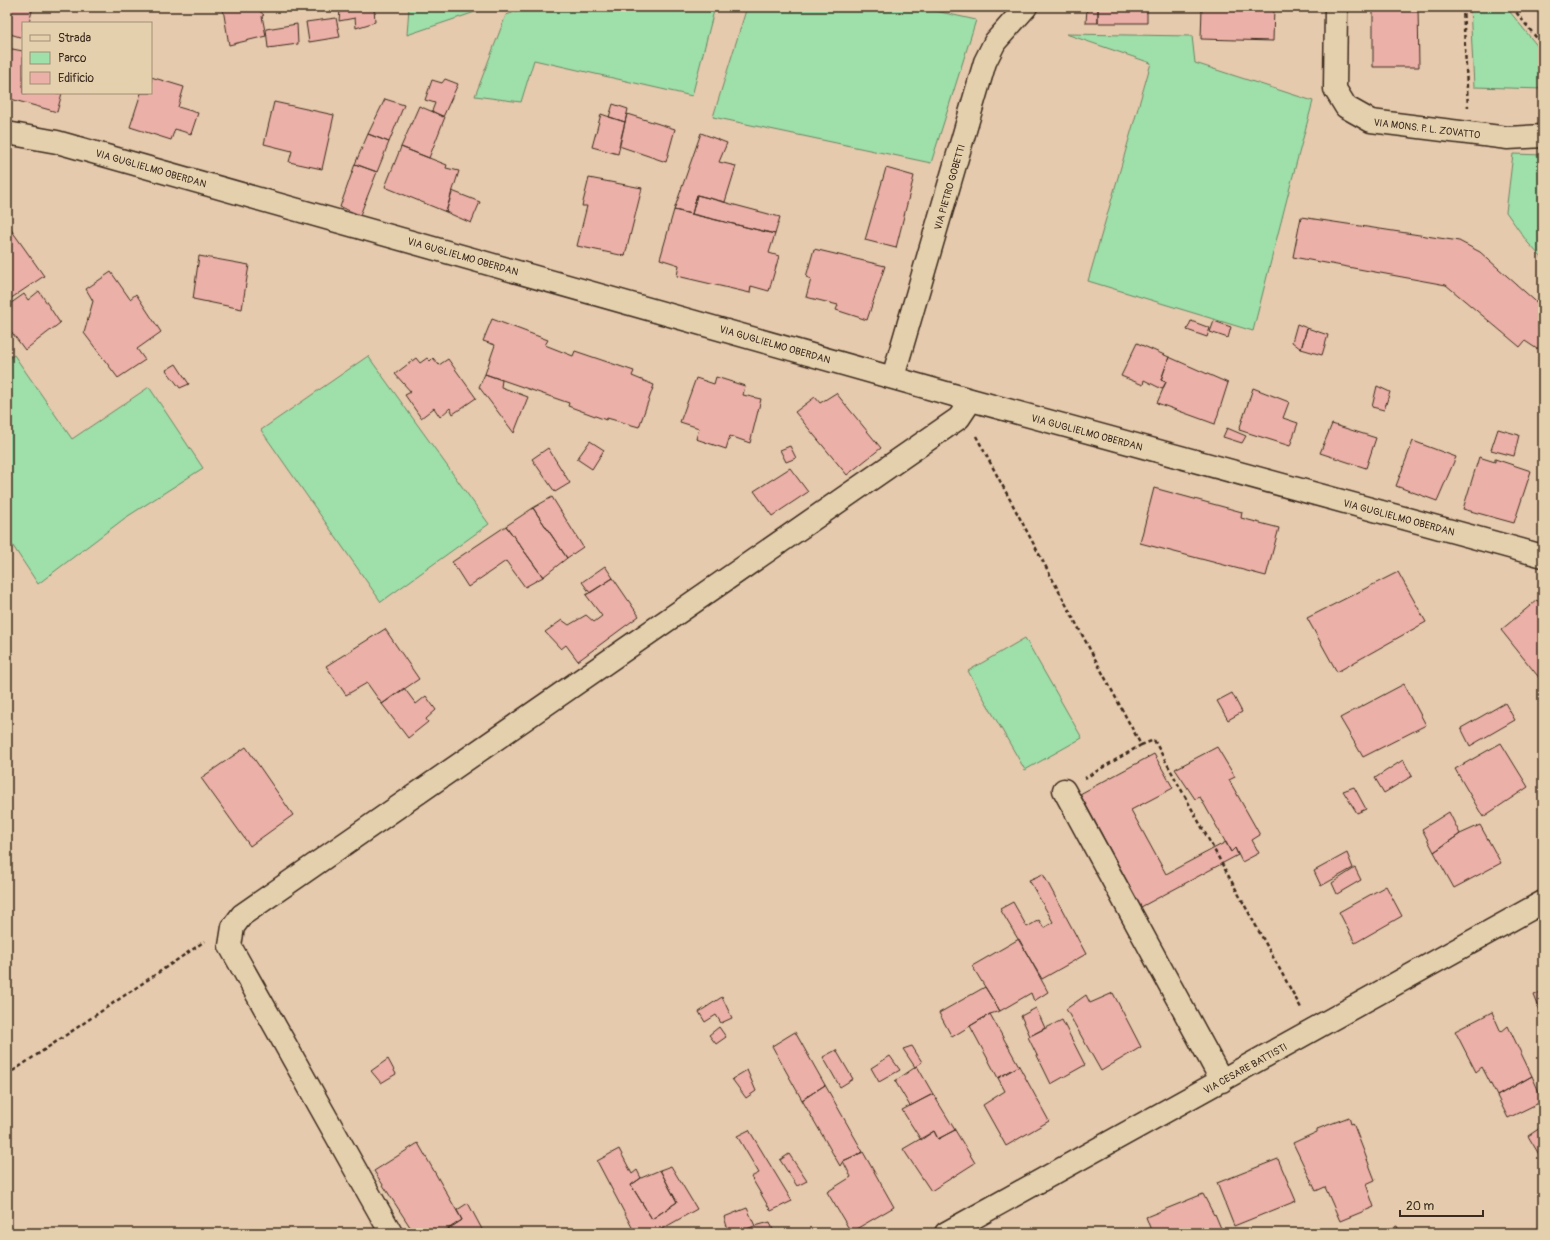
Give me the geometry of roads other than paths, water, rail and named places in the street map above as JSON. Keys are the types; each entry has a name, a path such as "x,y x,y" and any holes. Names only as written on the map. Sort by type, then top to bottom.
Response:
{"street":[{"name":"VIA PIETRO GOBETTI","path":"893,378 985,62 995,42 1026,7"},
{"name":"VIA MONS. P. L. ZOVATTO","path":"1336,7 1335,89 1346,107 1371,121 1508,138 1543,136"},
{"name":"VIA GUGLIELMO OBERDAN","path":"7,133 64,144 971,400 1543,556"},
{"path":"391,1233 230,946 233,927 242,915 959,418 971,400"},
{"path":"1064,790 1222,1081"},
{"name":"VIA CESARE BATTISTI","path":"946,1233 1543,902"}]}
